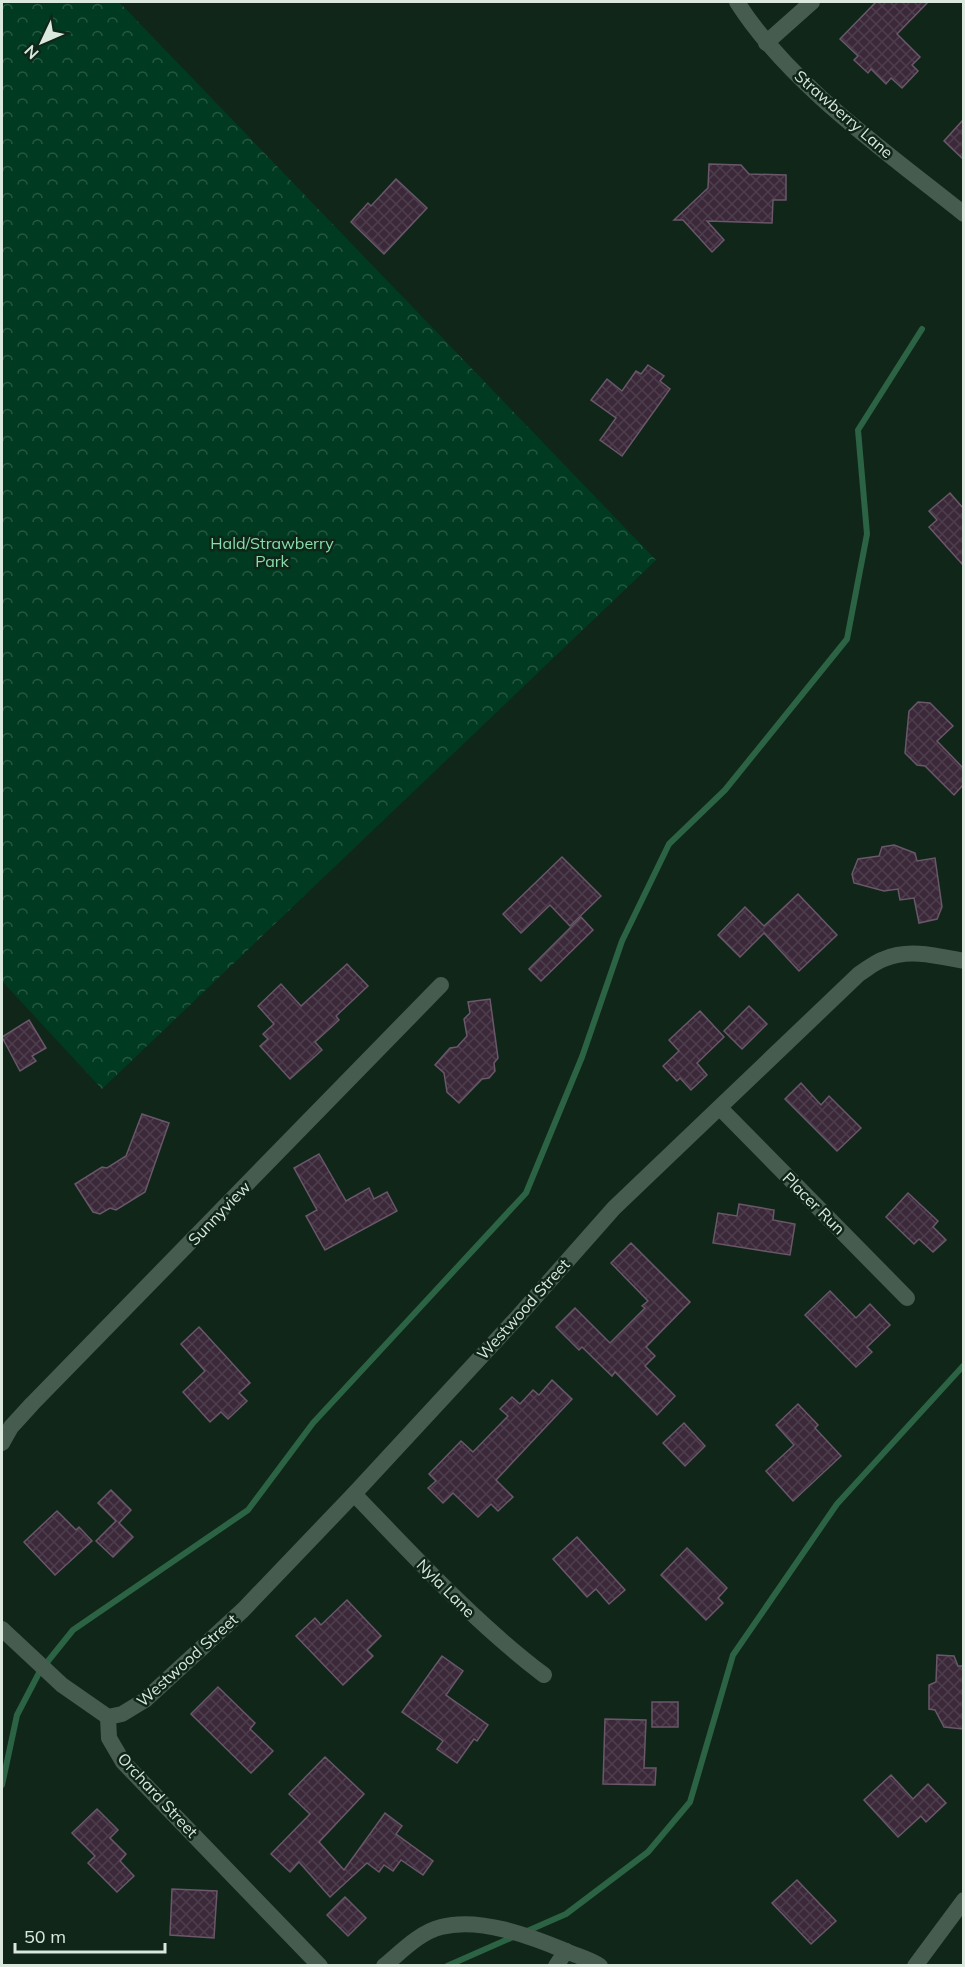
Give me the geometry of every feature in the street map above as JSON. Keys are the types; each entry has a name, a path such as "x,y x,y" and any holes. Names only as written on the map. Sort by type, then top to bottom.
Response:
{"street":[{"name":"Strawberry Lane","path":"737,2 766,43 804,81 856,127 963,214"},
{"path":"766,43 812,2"},
{"name":"Westwood Street","path":"108,1717 122,1714 145,1700 243,1610 515,1320 614,1208 836,994 859,974 884,958 912,953 936,955 963,962"},
{"name":"Sunnyview","path":"2,1443 11,1427 32,1404 441,986"},
{"name":"Placer Run","path":"720,1108 907,1298"},
{"name":"Nyla Lane","path":"354,1494 473,1617 544,1675"},
{"path":"2,1629 62,1685 108,1717"},
{"name":"Orchard Street","path":"108,1717 109,1737 123,1762 320,1965"},
{"path":"915,1965 963,1900"},
{"path":"384,1965 427,1932 441,1926 462,1925 504,1929 531,1936 600,1965"},
{"path":"556,1965 566,1951"}],"green space":[{"name":"Hald/Strawberry Park","path":"2,2 119,2 656,560 102,1089 2,981"}],"building":[{"path":"876,2 928,2 897,34 920,57 912,65 918,71 902,88 891,78 886,84 871,69 868,73 854,60 858,56 840,39"},
{"path":"963,120 963,159 944,141"},
{"path":"709,164 741,165 749,174 786,175 786,200 773,200 772,223 707,221 724,240 712,252 683,220 674,220 708,188"},
{"path":"396,179 427,208 384,254 351,222 368,203 371,206"},
{"path":"648,365 664,376 660,381 670,389 622,456 600,440 616,418 591,400 607,379 622,391 636,371 641,374"},
{"path":"950,493 963,508 963,565 929,527 937,520 929,511"},
{"path":"918,702 930,703 953,726 937,741 963,768 963,785 954,795 925,766 917,765 905,753 909,711"},
{"path":"894,845 915,853 917,861 935,858 942,907 937,919 919,923 914,898 900,900 898,889 884,891 854,883 852,874 858,859 879,856 882,847"},
{"path":"562,857 601,896 570,926 550,905 521,933 503,914"},
{"path":"798,894 837,935 799,971 764,933 740,957 718,935 745,907 764,926"},
{"path":"581,917 593,930 541,981 529,969"},
{"path":"347,964 368,986 336,1016 339,1020 315,1042 322,1050 290,1079 260,1046 268,1039 263,1034 274,1024 258,1006 281,984 301,1006"},
{"path":"490,999 498,1058 494,1063 495,1071 489,1078 482,1079 459,1103 447,1092 444,1073 435,1065 450,1048 457,1047 467,1036 464,1019 470,1013 468,1002"},
{"path":"749,1006 767,1024 742,1049 724,1031"},
{"path":"700,1011 724,1037 697,1063 707,1075 691,1090 680,1078 677,1081 663,1066 679,1051 669,1040"},
{"path":"29,1020 46,1048 32,1056 36,1061 20,1071 2,1037"},
{"path":"801,1083 821,1105 829,1096 861,1128 837,1151 785,1099"},
{"path":"142,1114 169,1123 145,1192 116,1210 110,1208 100,1214 93,1212 75,1184 102,1167 107,1168 126,1156"},
{"path":"319,1154 346,1201 369,1188 374,1199 387,1192 397,1211 325,1250 306,1216 317,1210 294,1168"},
{"path":"908,1193 938,1221 933,1227 946,1240 933,1252 919,1239 914,1244 886,1217"},
{"path":"739,1204 774,1210 773,1220 795,1224 790,1255 713,1243 718,1213 737,1216"},
{"path":"631,1243 690,1302 646,1347 655,1356 645,1366 675,1396 657,1415 615,1372 612,1376 582,1347 579,1350 556,1327 575,1308 610,1343 645,1308 642,1306 648,1301 611,1263"},
{"path":"830,1291 856,1318 870,1304 890,1325 867,1347 872,1352 856,1367 805,1315"},
{"path":"199,1327 250,1383 239,1393 247,1401 228,1419 221,1412 210,1422 183,1392 205,1371 181,1344"},
{"path":"552,1380 572,1399 496,1480 513,1497 498,1511 491,1504 478,1517 453,1493 443,1503 428,1488 436,1481 429,1474 461,1441 473,1452 508,1416 500,1409 512,1397 520,1404 533,1390 539,1395"},
{"path":"798,1404 818,1425 815,1428 841,1456 793,1501 766,1471 794,1445 776,1425"},
{"path":"684,1423 705,1446 685,1466 663,1443"},
{"path":"111,1490 131,1510 119,1523 133,1537 113,1557 96,1541 116,1521 98,1503"},
{"path":"57,1511 76,1530 79,1527 92,1541 55,1575 24,1542"},
{"path":"577,1537 625,1590 609,1604 596,1589 587,1597 553,1559"},
{"path":"687,1548 727,1588 718,1598 723,1603 706,1620 661,1575"},
{"path":"347,1600 381,1636 367,1650 373,1656 343,1685 296,1636 315,1618 321,1625"},
{"path":"937,1655 954,1656 958,1666 963,1666 963,1729 944,1727 935,1710 929,1709 929,1685 936,1682"},
{"path":"442,1656 463,1671 446,1695 488,1725 477,1741 474,1739 457,1763 437,1749 443,1741 402,1712"},
{"path":"218,1687 255,1723 250,1729 273,1751 251,1773 191,1714"},
{"path":"652,1702 678,1702 678,1727 652,1727"},
{"path":"605,1719 646,1720 644,1768 656,1768 655,1785 603,1784"},
{"path":"325,1757 364,1794 319,1842 344,1870 385,1813 402,1826 396,1834 433,1861 423,1875 401,1860 393,1871 384,1865 379,1872 367,1863 330,1897 299,1862 290,1872 271,1854 310,1814 289,1794"},
{"path":"891,1775 913,1799 928,1784 946,1803 926,1822 921,1816 898,1837 864,1800"},
{"path":"97,1809 118,1830 110,1838 126,1854 120,1861 134,1876 117,1892 88,1863 95,1856 72,1833"},
{"path":"797,1880 836,1921 811,1944 772,1903"},
{"path":"172,1889 217,1891 214,1938 170,1935"},
{"path":"345,1897 366,1918 348,1936 327,1915"}],"waterway":[{"path":"2,1785 17,1715 40,1671 73,1630 248,1510 313,1423 526,1193 582,1057 622,941 669,844 725,790 847,639 867,534 858,430 922,329"},
{"path":"525,1932 566,1914 648,1852 690,1802 733,1655 837,1504 964,1365"},
{"path":"447,1966 513,1937"}]}
